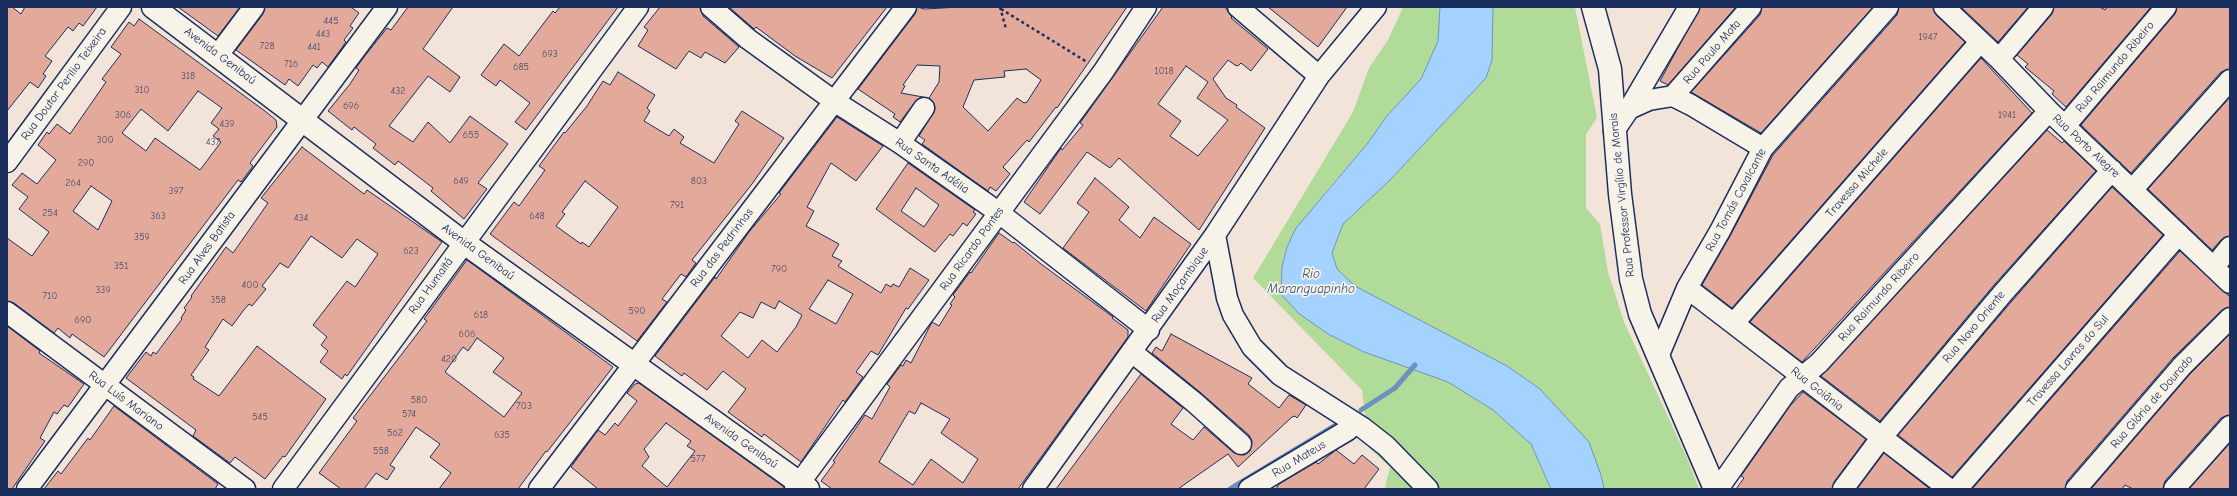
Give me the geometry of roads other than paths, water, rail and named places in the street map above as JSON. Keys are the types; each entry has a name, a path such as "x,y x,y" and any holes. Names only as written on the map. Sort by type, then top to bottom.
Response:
{"main road":[{"name":"Avenida Genibaú","path":"153,7 303,118 463,242 801,487"},
{"name":"Rua Professor Virgílio de Morais","path":"1593,7 1610,69 1623,230 1631,279 1640,314 1716,489"}],"street":[{"name":"Rua Doutor Perilio Teixeira","path":"7,162 121,7"},
{"path":"218,55 254,7"},
{"name":"Rua Alves Batista","path":"27,489 106,386 303,118 388,7"},
{"name":"Rua Humaitá","path":"282,489 638,7"},
{"name":"Rua Santa Adélia","path":"710,7 748,39 834,101 900,143 998,212 1149,330"},
{"name":"Rua das Pedrinhas","path":"539,489 906,7"},
{"name":"Rua Ricardo Pontes","path":"801,487 998,212 1103,72 1146,7"},
{"path":"1238,7 1319,76"},
{"name":"Rua Moçambique","path":"1033,489 1133,353 1215,235 1319,76 1376,7"},
{"path":"1614,131 1629,109 1688,7"},
{"name":"Rua Paulo Mota","path":"1673,96 1751,7"},
{"name":"Rua Tomás Cavalcante","path":"1658,357 1687,288 1720,231 1763,148 1888,7"},
{"name":"Rua Porto Alegre","path":"1944,7 1999,59 2049,111 2230,283"},
{"path":"1999,59 2043,7"},
{"name":"Rua Raimundo Ribeiro","path":"2065,126 2166,7"},
{"name":"Travessa Michele","path":"1734,323 1980,42"},
{"path":"2132,190 2230,80"},
{"path":"1629,109 1649,100 1673,96 1691,105 1763,148"},
{"path":"900,143 924,108"},
{"name":"Rua Raimundo Ribeiro","path":"1716,489 1789,388 1819,363 2049,111"},
{"name":"Rua Novo Oriente","path":"1843,489 1881,438 2003,293 2112,170"},
{"name":"Travessa Lavras do Sul","path":"1957,489 2179,234"},
{"path":"1215,235 1226,298 1233,315 1252,348 1280,375 1363,428 1386,446 1428,489"},
{"path":"2214,267 2230,247"},
{"name":"Rua Goiânia","path":"1687,288 1734,323 1801,377 1949,489"},
{"name":"Rua Luís Mariano","path":"7,312 244,489"},
{"name":"Rua Glória de Dourado","path":"2076,489 2182,366 2230,318"},
{"path":"1133,353 1188,397 1241,444"},
{"path":"2174,489 2230,426"},
{"name":"Rua Mateus","path":"1249,489 1348,430"}],"water":[{"name":"Rio Maranguapinho","path":"1440,7 1493,7 1492,60 1486,78 1388,182 1343,224 1332,253 1337,269 1355,286 1507,366 1540,389 1589,442 1601,475 1604,489 1551,489 1531,444 1493,410 1448,382 1364,352 1328,334 1298,313 1281,294 1282,267 1287,247 1296,228 1368,143 1386,117 1421,79 1438,41"}],"waterway":[{"path":"1361,410 1395,388 1415,365"},
{"path":"1230,489 1336,425"}]}
